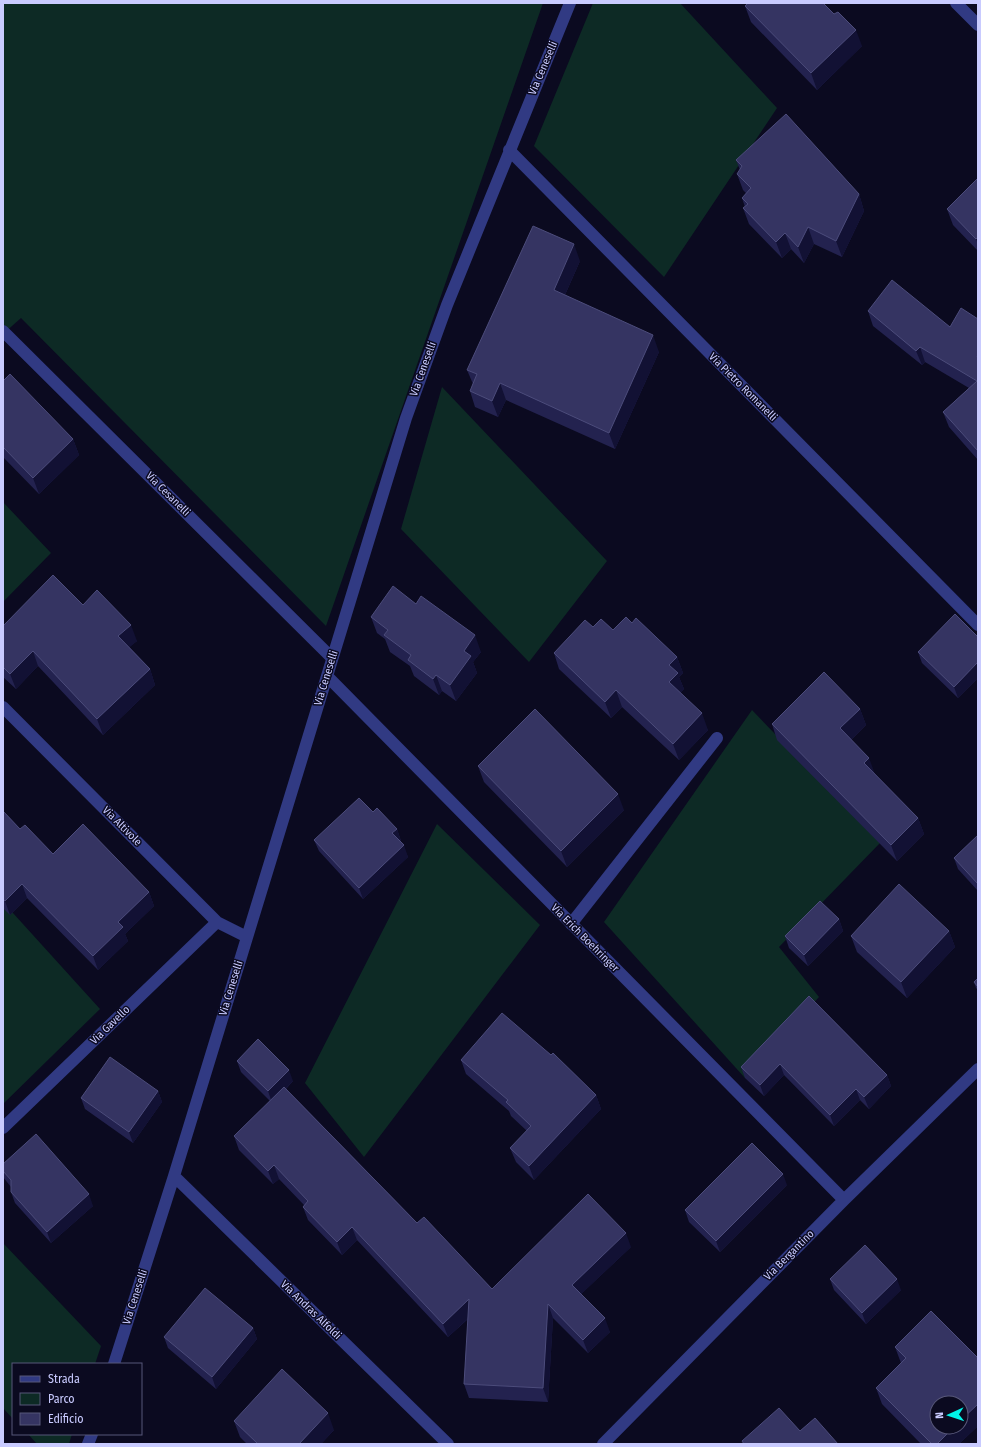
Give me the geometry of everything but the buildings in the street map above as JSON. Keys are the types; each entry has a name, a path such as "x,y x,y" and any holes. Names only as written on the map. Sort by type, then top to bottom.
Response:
{"street":[{"name":"Via Ceneselli","path":"114,1363 174,1176 406,418 437,330 570,3"},
{"path":"956,3 978,25"},
{"name":"Via Pietro Romanelli","path":"509,150 978,625"},
{"name":"Via Cesanelli","path":"3,330 332,658"},
{"name":"Via Erich Boehringer","path":"327,676 844,1200"},
{"name":"Via Altivole","path":"3,707 217,922 246,937"},
{"path":"571,924 717,738"},
{"name":"Via Gavello","path":"3,1128 217,922"},
{"name":"Via Bergantino","path":"603,1444 844,1200 978,1069"},
{"name":"Via Andras Alfoldi","path":"174,1176 448,1444"}],"green space":[{"path":"3,3 543,3 326,626 21,318 3,334"},
{"path":"593,3 680,3 777,108 664,277 534,146"},
{"path":"442,387 607,561 529,662 401,529"},
{"path":"3,502 51,553 3,602"},
{"path":"752,710 880,843 779,947 819,997 745,1078 604,922"},
{"path":"437,824 540,925 364,1157 305,1083"},
{"path":"3,902 100,1009 3,1104"},
{"path":"3,1243 101,1346 95,1363 12,1363 12,1418 3,1408"},
{"path":"29,1435 72,1435 69,1444 37,1444"}]}
